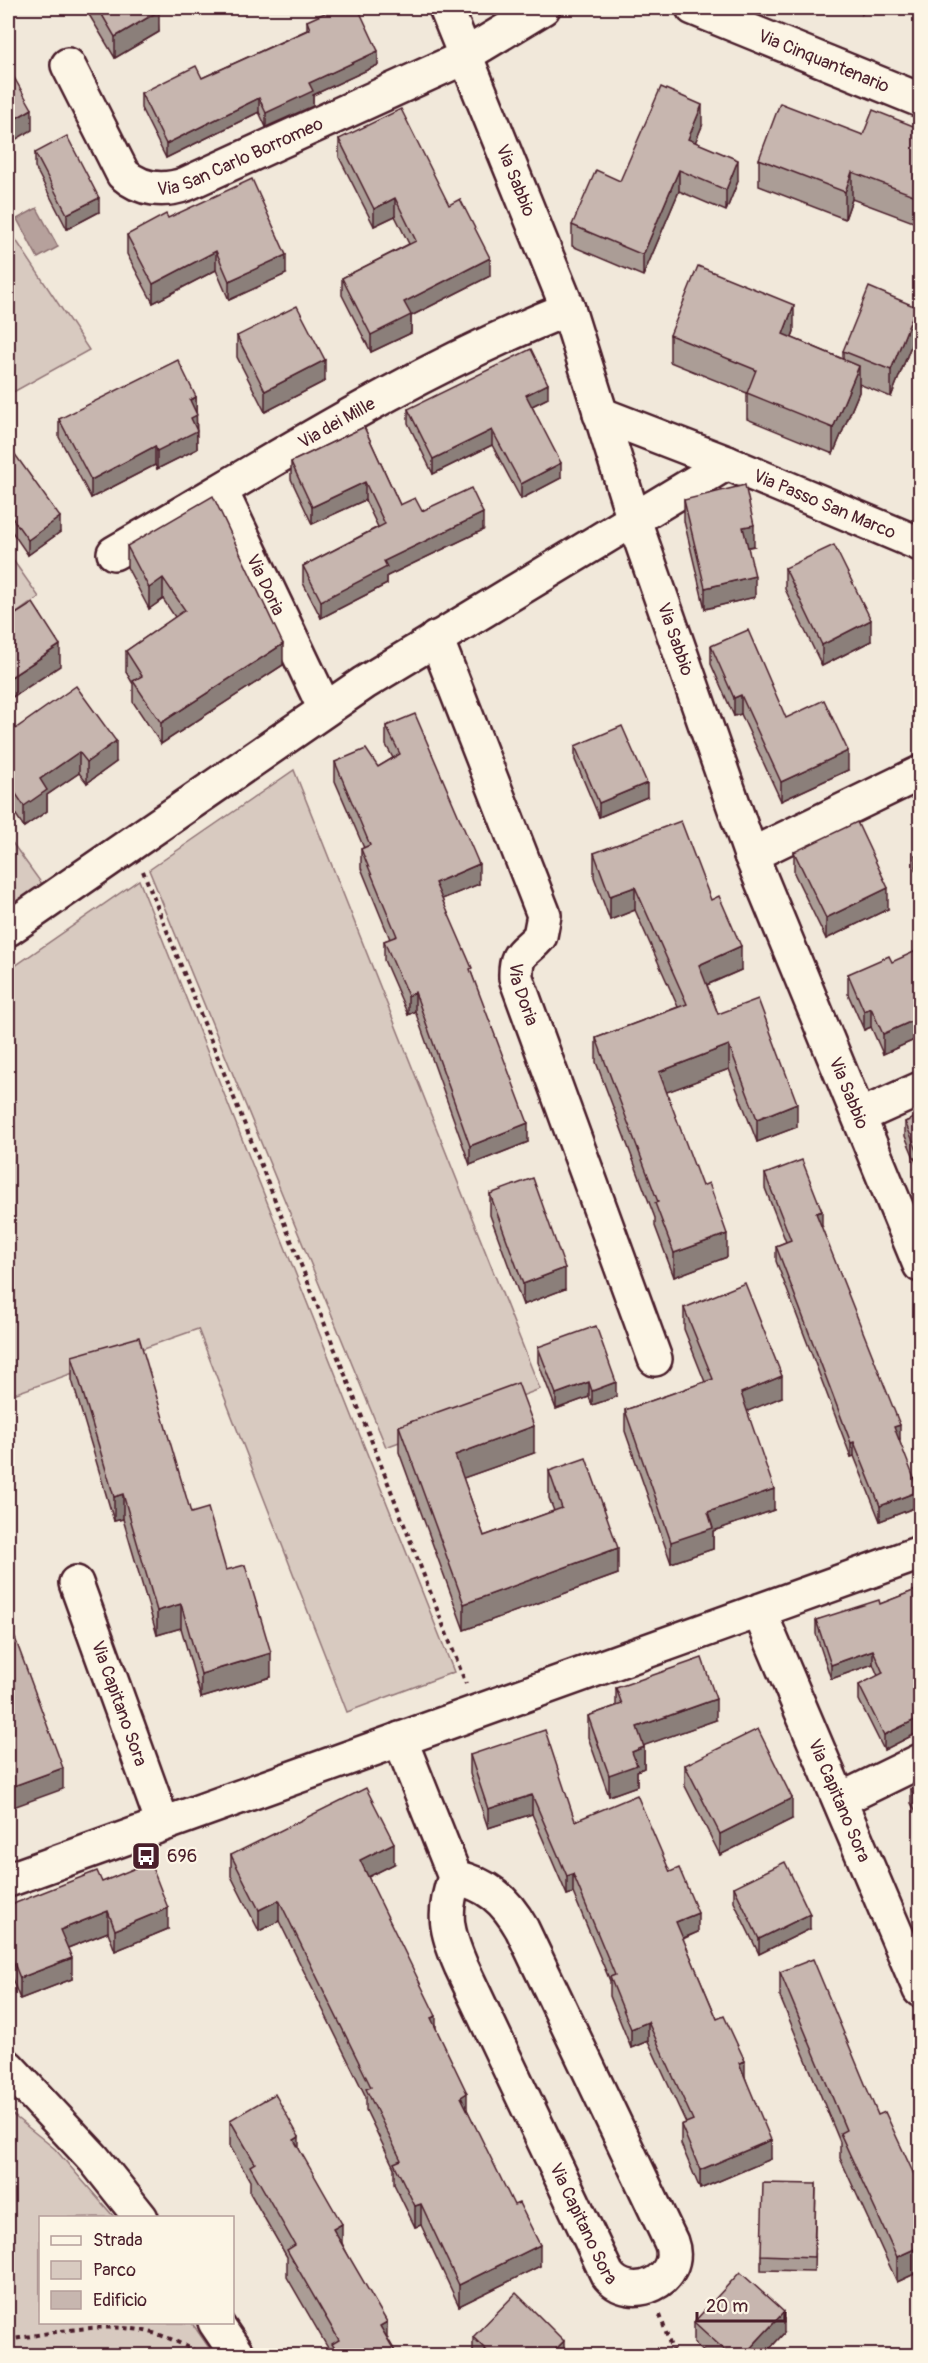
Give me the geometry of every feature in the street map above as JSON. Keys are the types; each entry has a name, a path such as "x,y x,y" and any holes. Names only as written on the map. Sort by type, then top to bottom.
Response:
{"street":[{"name":"Via Sabbio","path":"446,8 568,309 634,520 751,855 921,1265"},
{"path":"466,54 543,8"},
{"name":"Via Cinquantenario","path":"693,8 921,100"},
{"name":"Via San Carlo Borromeo","path":"68,64 123,174 140,185 160,189 186,184 466,54"},
{"name":"Via dei Mille","path":"114,553 405,385 568,309"},
{"name":"Via Passo San Marco","path":"600,414 727,463 921,544"},
{"path":"8,929 325,709 436,638 727,463"},
{"name":"Via Doria","path":"221,491 325,709"},
{"name":"Via Doria","path":"436,638 544,915 540,936 524,949 516,962 516,978 655,1359"},
{"path":"751,855 921,773"},
{"path":"860,1116 921,1089"},
{"path":"8,1880 921,1553"},
{"name":"Via Capitano Sora","path":"76,1583 163,1824"},
{"name":"Via Capitano Sora","path":"759,1611 921,1990"},
{"path":"400,1739 455,1876"},
{"path":"840,1800 921,1761"},
{"name":"Via Capitano Sora","path":"455,1876 493,1891 507,1905 522,1929 671,2242 674,2253 670,2268 662,2279 650,2286 634,2289 617,2284 607,2274 596,2253 454,1950 446,1917 448,1898 455,1876"},
{"path":"8,2067 94,2158 140,2216"}],"path":[{"path":"131,843 372,1441 477,1712"},
{"path":"650,2286 674,2355"},
{"path":"8,2340 80,2328 158,2334 198,2351 212,2342 228,2341"}],"green space":[{"path":"8,228 89,350 8,395"},
{"path":"8,553 39,597 8,619"},
{"path":"294,770 540,1389 386,1447 149,870"},
{"path":"8,837 42,884 8,907"},
{"path":"139,880 454,1672 347,1712 198,1329 8,1396 8,971"},
{"path":"8,2111 55,2149 113,2216 39,2216 39,2324 193,2324 214,2355 8,2355"}],"shaded area":[{"path":"37,208 58,247 38,258 17,219"}],"building":[{"path":"98,8 157,8 159,11 115,37"},
{"path":"336,8 358,8 378,51 309,83 313,91 266,113 259,98 166,144 141,93 196,66 202,78 310,29 307,21"},
{"path":"8,67 32,109 8,123"},
{"path":"661,87 702,105 688,139 738,160 726,190 679,170 643,255 572,225 596,170 620,181"},
{"path":"780,103 863,135 873,110 921,129 921,198 852,172 845,192 759,159"},
{"path":"401,109 449,205 460,199 490,258 404,302 411,315 371,335 342,278 416,241 395,198 374,209 339,139"},
{"path":"67,136 99,198 67,214 35,153"},
{"path":"252,179 286,255 229,281 216,251 153,284 127,235 166,214 168,218"},
{"path":"698,266 794,305 783,334 859,366 833,428 747,393 756,370 670,335"},
{"path":"869,287 916,307 891,370 843,351"},
{"path":"297,306 325,360 265,391 237,336"},
{"path":"531,349 548,384 526,395 561,463 521,484 492,430 433,459 408,409"},
{"path":"178,360 196,397 190,400 197,415 191,418 197,431 157,451 155,446 91,480 59,419"},
{"path":"364,427 400,505 415,498 422,511 471,488 483,513 384,561 387,567 321,601 303,566 385,524 365,482 312,507 291,462"},
{"path":"14,453 60,517 28,540 8,512 8,457"},
{"path":"745,485 754,525 743,527 755,576 705,588 684,500"},
{"path":"213,496 283,644 161,723 133,681 142,676 126,651 185,610 163,578 149,588 127,546"},
{"path":"834,545 871,620 822,645 785,568"},
{"path":"33,603 60,645 8,679 8,619"},
{"path":"748,630 786,718 824,700 848,751 781,782 741,695 734,698 711,646"},
{"path":"76,686 116,741 87,762 79,752 40,779 47,790 24,806 8,782 8,734"},
{"path":"415,714 479,864 435,883 472,968 470,969 528,1123 470,1146 415,992 408,996 384,941 397,936 361,849 370,845 335,762 366,749 378,767 400,754 386,726"},
{"path":"622,726 647,783 599,803 575,746"},
{"path":"681,821 711,900 719,896 741,946 699,965 718,1014 758,999 797,1103 757,1119 729,1045 659,1072 702,1186 709,1183 727,1234 674,1253 655,1203 658,1202 596,1038 687,1004 635,887 610,896 594,853"},
{"path":"857,822 888,888 826,918 794,852"},
{"path":"921,852 921,865 915,855"},
{"path":"916,951 918,956 921,955 921,1017 883,1034 871,1008 864,1011 848,974 889,956 892,962"},
{"path":"921,1115 921,1160 905,1122"},
{"path":"802,1160 822,1211 816,1213 900,1425 894,1427 919,1491 880,1506 854,1442 851,1443 776,1246 791,1240 765,1174"},
{"path":"533,1178 565,1268 523,1284 490,1194"},
{"path":"745,1283 782,1376 741,1393 774,1489 708,1512 713,1528 671,1542 625,1410 713,1379 684,1308"},
{"path":"596,1326 616,1382 592,1391 589,1382 556,1394 538,1347"},
{"path":"139,1337 191,1513 208,1508 226,1570 245,1565 271,1653 201,1674 181,1604 157,1611 123,1494 114,1497 72,1356"},
{"path":"518,1383 534,1426 455,1455 484,1536 562,1508 549,1471 586,1458 618,1548 464,1604 399,1426"},
{"path":"921,1588 921,1717 884,1735 859,1685 883,1673 873,1650 831,1665 816,1620 879,1600 880,1604"},
{"path":"15,1638 63,1768 8,1788 8,1641"},
{"path":"702,1658 716,1699 637,1727 644,1747 632,1752 637,1765 609,1775 588,1716 622,1704 616,1688"},
{"path":"758,1729 792,1798 720,1834 685,1765"},
{"path":"545,1730 575,1821 637,1795 670,1872 679,1868 698,1913 676,1922 717,2019 724,2016 745,2061 739,2063 771,2140 700,2170 681,2125 693,2120 648,2022 631,2029 610,1977 615,1975 573,1874 567,1876 532,1795 488,1809 470,1755"},
{"path":"921,1784 921,1807 911,1789"},
{"path":"366,1788 394,1843 360,1860 436,2016 431,2018 467,2093 461,2097 514,2205 519,2203 540,2245 459,2285 421,2204 415,2206 394,2163 401,2160 366,2089 371,2087 279,1900 259,1910 231,1855"},
{"path":"150,1862 168,1908 115,1930 108,1911 60,1930 72,1958 20,1978 10,1953 8,1955 8,1906 97,1871 102,1882"},
{"path":"785,1862 810,1914 759,1939 734,1887"},
{"path":"813,1959 878,2115 885,2112 918,2183 921,2182 921,2246 897,2257 840,2133 846,2130 780,1972"},
{"path":"275,2094 299,2137 294,2140 342,2224 333,2229 387,2322 380,2326 397,2355 339,2355 332,2344 339,2340 287,2250 295,2245 250,2166 255,2163 230,2120"},
{"path":"763,2183 816,2184 814,2257 761,2255"},
{"path":"740,2272 784,2312 744,2355 730,2355 694,2322"},
{"path":"516,2293 564,2341 550,2355 491,2355 473,2337"}],"place":[{"name":"696","path":"146,1856"}]}
